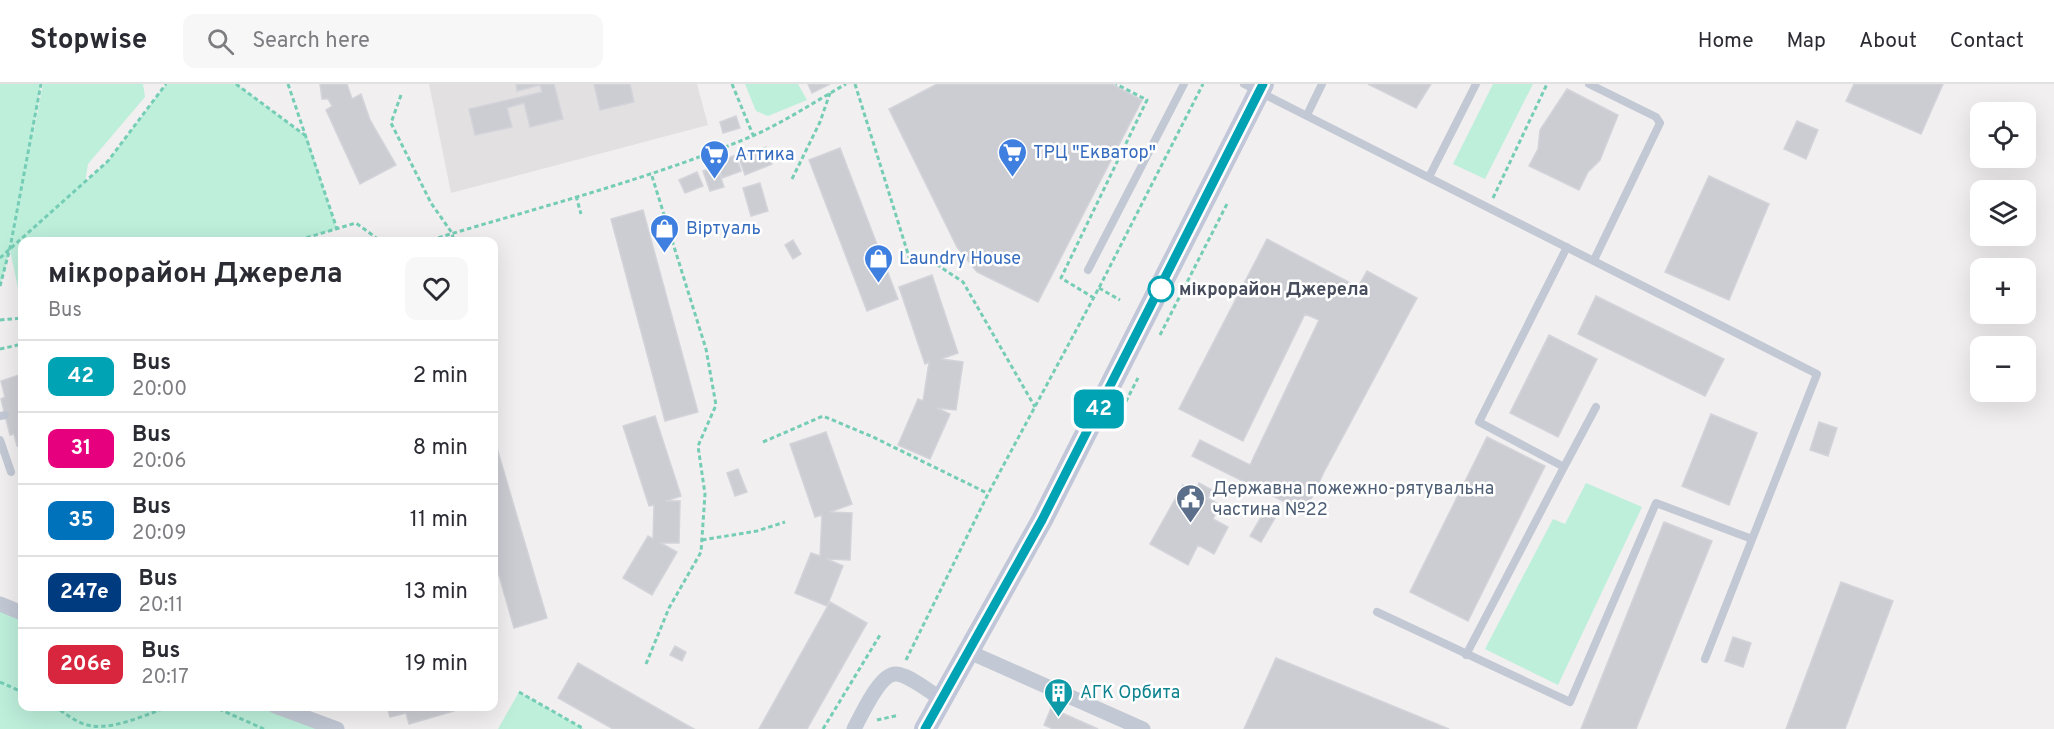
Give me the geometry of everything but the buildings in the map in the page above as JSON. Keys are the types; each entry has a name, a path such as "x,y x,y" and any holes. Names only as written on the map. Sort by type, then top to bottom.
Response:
{"main road":[{"path":"926,729 967,651 1042,520 1255,86"}],"street":[{"path":"0,604 18,611"},
{"path":"967,651 1143,729"},
{"path":"854,729 880,683 889,675 899,674 942,699"},
{"path":"288,711 337,729"}],"lane":[{"path":"1088,270 1184,84"},
{"path":"1307,116 1322,84"},
{"path":"1429,177 1476,84"},
{"path":"1589,84 1656,117 1660,123 1594,260"},
{"path":"1255,86 1307,116 1817,374 1705,659"},
{"path":"1564,467 1479,422 1567,247"},
{"path":"1466,655 1596,407"},
{"path":"0,440 11,472"},
{"path":"1377,612 1570,702 1656,503 1752,539"}],"path":[{"path":"0,286 10,248 41,84"},
{"path":"22,237 108,161 166,84"},
{"path":"236,84 307,137"},
{"path":"288,84 337,229"},
{"path":"732,84 753,135"},
{"path":"440,237 651,173 753,135 846,84"},
{"path":"855,84 909,258 933,262 963,282 1035,407"},
{"path":"1094,298 1061,278 1147,100 1116,84"},
{"path":"899,674 988,494 1094,298 1203,84"},
{"path":"1488,208 1547,84"},
{"path":"792,179 820,122 830,93"},
{"path":"401,95 391,123 430,203 453,237"},
{"path":"646,664 669,608 701,552 705,494 698,446 716,405 706,349 651,173"},
{"path":"576,195 581,214"},
{"path":"309,237 356,224 375,237"},
{"path":"0,258 18,241"},
{"path":"1099,288 1120,300"},
{"path":"0,320 18,318"},
{"path":"0,349 18,345"},
{"path":"763,442 823,416 873,437 988,494"},
{"path":"702,540 758,531 784,522"},
{"path":"823,729 880,635"},
{"path":"0,682 18,690"},
{"path":"519,692 584,729"},
{"path":"62,711 78,722 93,727 113,725 155,711"},
{"path":"223,711 264,729"},
{"path":"876,713 870,722 898,715"}],"shaded area":[{"path":"429,84 697,84 708,125 451,193"}],"green space":[{"path":"0,84 41,84 32,141 43,84 143,84 145,97 88,164 85,182 108,161 166,84 236,84 307,137 337,229 309,237 18,237 18,288 10,250 0,286"},
{"path":"745,84 798,84 807,100 768,116 756,111"},
{"path":"1493,84 1533,84 1485,179 1453,164"},
{"path":"1586,483 1642,507 1558,685 1485,649 1553,519 1565,524"},
{"path":"0,604 18,611 18,711 286,711 337,729 0,729"},
{"path":"519,692 584,729 498,729"}],"bus line":[{"name":"42","path":"925,729 1042,520 1263,84"}],"place":[{"name":"ТРЦ \"Екватор\"","path":"1012,178"},
{"name":"Аттика","path":"714,180"},
{"name":"Віртуаль","path":"665,254"},
{"name":"Laundry House","path":"878,284"},
{"name":"мікрорайон Джерела","path":"1161,289"},
{"name":"Державна пожежно-рятувальна частина №22","path":"1191,524"},
{"name":"АГК Орбита","path":"1059,718"}]}
